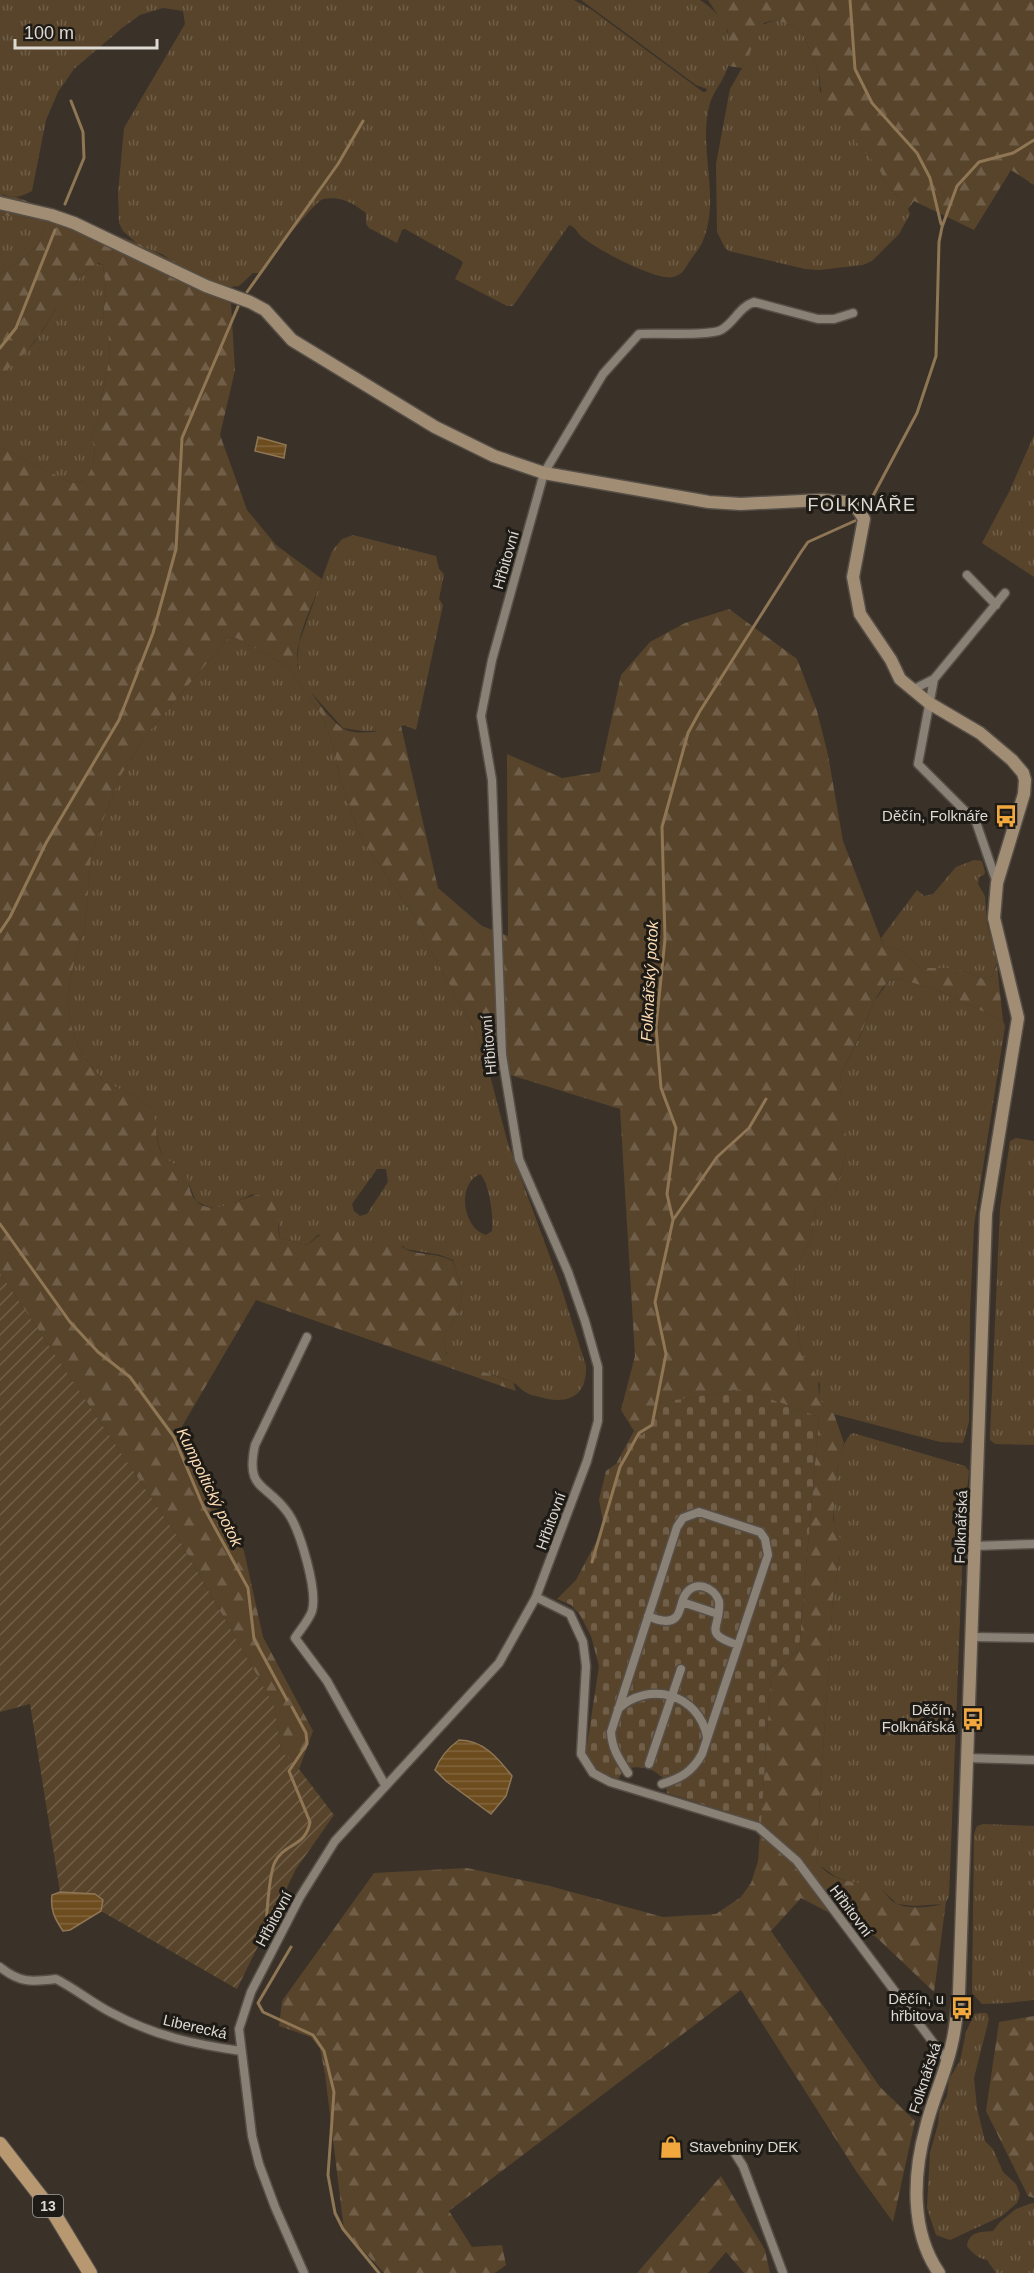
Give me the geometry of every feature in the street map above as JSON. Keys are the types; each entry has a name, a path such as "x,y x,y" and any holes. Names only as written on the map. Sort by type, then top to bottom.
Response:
{"main road":[{"name":"13","path":"3,2150 55,2215 90,2273"}],"street":[{"path":"0,203 51,214 74,223 206,286 250,302 265,310 292,340 435,427 494,456 544,473 709,502 741,504 822,500 846,502 856,507 864,519 853,577 860,614 891,660 900,679 929,703 980,733 1030,777"},
{"name":"Hřbitovní","path":"241,2051 239,2029 251,1992 300,1897 335,1840 499,1663 536,1597 587,1461 598,1421 598,1367 568,1272 519,1159 502,1055 492,780 481,716 492,660 544,473 603,374 639,334 703,333 721,330 746,305 754,302 818,319 834,319 853,313"},
{"path":"967,575 996,605"},
{"path":"914,689 934,679 1005,593"},
{"path":"934,679 918,764 976,822 997,883"},
{"name":"Folknářská","path":"939,2273 929,2258 922,2239 918,2217 917,2185 922,2140 947,2061 956,2025 959,1993 986,1214 1018,1018 994,918 997,883 1030,777"},
{"path":"307,1337 255,1444 251,1463 254,1479 287,1512 296,1526 309,1573 314,1598 312,1612 295,1638 327,1681 385,1785"},
{"path":"628,1773 616,1755 611,1732 677,1527 683,1518 699,1512 760,1532 765,1539 768,1555 696,1766 681,1778 662,1784"},
{"path":"975,1546 1034,1544"},
{"path":"648,1616 666,1621 672,1620 676,1617 681,1602 689,1590 696,1587 707,1587 717,1595 720,1607 715,1628 717,1636 721,1640 738,1645"},
{"name":"Hřbitovní","path":"536,1597 570,1614 583,1642 586,1666 581,1754 593,1773 610,1782 758,1827 797,1861 947,2061"},
{"path":"681,1602 718,1614"},
{"path":"972,1637 1034,1638"},
{"path":"649,1764 681,1669"},
{"path":"618,1709 631,1699 643,1694 672,1695 686,1702 698,1714 707,1737"},
{"path":"966,1758 1034,1760"},
{"name":"Liberecká","path":"0,1967 20,1980 33,1982 56,1979 110,2012 147,2030 189,2043 241,2051 247,2107 259,2164 304,2273"},
{"path":"731,2147 743,2166 783,2273"}],"green space":[{"path":"0,0 574,0 592,10 703,92 706,92 707,89 696,85 581,0 700,0 713,10 727,29 730,50 727,71 712,98 707,120 710,191 708,226 702,243 685,269 676,276 665,277 612,256 589,242 569,225 513,306 507,306 455,279 462,261 405,229 402,230 397,243 369,228 366,224 366,213 356,206 341,199 330,198 318,202 259,273 253,273 239,286 230,287 176,264 162,254 141,247 123,231 119,223 118,193 124,128 185,24 183,11 163,8 140,15 74,69 58,92 46,120 32,191 11,197 0,192"},
{"path":"708,0 1034,0 1034,185 1011,170 974,230 914,201 908,209 886,183 878,167 823,103 819,74 803,33 791,25 775,20 764,23 742,68 728,66 728,31"},
{"path":"775,20 791,25 803,33 819,74 820,91 878,167 886,183 910,214 899,234 872,261 863,265 819,270 805,269 729,251 717,232 716,164 730,89 762,25"},
{"path":"0,192 4,196 16,197 137,243 212,281 230,287 235,370 220,435 247,510 276,545 322,579 299,642 297,663 299,670 325,711 346,730 381,731 401,726 438,888 482,926 508,936 507,754 562,778 600,772 621,675 650,642 685,623 729,609 797,659 817,711 828,755 843,841 884,947 900,950 921,968 955,968 984,979 992,976 997,965 1003,1021 942,992 898,978 889,981 883,987 873,1003 841,1073 840,1086 846,1136 842,1170 834,1193 815,1211 811,1241 805,1248 796,1268 793,1293 798,1315 799,1342 804,1360 818,1378 819,1398 824,1406 834,1414 844,1443 837,1470 833,1519 840,1538 841,1550 833,1596 816,1859 826,1872 833,1876 857,1883 874,1883 892,1901 906,1907 935,1906 946,1902 934,1992 876,1937 801,1898 771,1931 880,2087 915,2121 893,2222 856,2171 741,1990 449,2211 472,2247 502,2245 506,2265 495,2273 384,2273 344,2230 320,2049 311,2037 279,2026 282,2001 374,1873 467,1868 550,1886 663,1917 716,1914 741,1897 751,1883 758,1861 771,1677 799,1649 819,1417 743,1389 658,1403 652,1425 642,1435 634,1431 621,1410 635,1356 620,1109 488,1068 474,1028 428,946 417,921 360,836 339,775 335,752 323,717 288,666 236,638 229,637 146,735 120,777 98,833 91,857 85,927 70,980 68,1005 72,1029 81,1053 104,1082 131,1094 152,1109 162,1153 167,1160 184,1171 196,1201 206,1207 217,1207 261,1195 269,1197 275,1206 280,1238 307,1245 327,1231 342,1229 352,1232 372,1245 395,1244 412,1252 453,1261 463,1293 458,1312 443,1338 446,1353 458,1363 513,1382 516,1391 256,1300 177,1435 244,1551 263,1637 313,1731 299,1769 281,1751 274,1705 177,1536 0,1273 0,447 72,483 84,480 93,464 94,447 91,435 97,425 110,354 108,331 103,316 106,290 103,265 99,263 81,276 29,348 0,377 0,274 29,253 40,239 44,223 38,219 0,215"},
{"path":"0,215 38,219 44,223 40,239 29,253 0,274"},
{"path":"96,264 103,265 106,290 103,316 108,330 110,354 97,425 91,435 95,453 93,464 84,480 72,483 0,447 0,377 33,344 77,280"},
{"path":"1034,435 1034,577 982,543 1009,492"},
{"path":"353,535 436,556 439,569 444,574 439,599 443,605 416,730 404,725 385,731 343,728 308,689 301,677 297,662 299,643 332,551 342,539"},
{"path":"229,637 236,638 288,666 323,717 335,752 339,775 360,836 417,921 428,946 474,1028 488,1068 507,1140 561,1287 586,1366 583,1385 574,1396 559,1400 531,1395 512,1382 465,1366 450,1357 445,1350 443,1338 458,1312 463,1293 453,1260 440,1255 406,1249 403,1246 374,1246 364,1243 357,1237 318,1235 307,1245 280,1238 278,1221 253,1194 220,1209 196,1201 183,1170 164,1158 159,1146 152,1109 131,1094 104,1082 81,1053 72,1029 68,1005 70,980 85,927 91,857 120,777 146,735","holes":["377,1169 386,1169 388,1182 367,1214 360,1216 354,1211 352,1204","480,1174 486,1184 491,1209 492,1231 486,1235 472,1224 465,1206 468,1187 472,1179"]},
{"path":"974,860 982,861 985,872 979,877 978,884 985,896 987,924 998,960 992,976 984,979 955,968 921,968 900,950 884,947 881,938 917,890 924,896 933,894 956,867"},
{"path":"898,978 942,992 1003,1021 1005,1026 974,1225 970,1311 969,1422 963,1443 940,1442 834,1414 824,1406 819,1398 820,1384 804,1360 799,1342 798,1315 793,1293 796,1268 805,1248 811,1241 815,1211 834,1193 846,1149 840,1086 841,1073 862,1032 873,1003 889,981"},
{"path":"1016,1138 1034,1141 1034,1445 995,1444 990,1440 1000,1209 1010,1141"},
{"path":"0,1273 177,1536 274,1705 281,1751 299,1769 334,1815 296,1869 237,1989 101,1911 103,1900 95,1894 60,1892 30,1704 0,1712"},
{"path":"743,1389 819,1417 799,1649 771,1677 761,1823 667,1793 666,1780 648,1768 626,1768 618,1779 607,1775 595,1766 586,1752 599,1666 591,1636 580,1615 571,1605 557,1599 576,1580 604,1527 599,1500 606,1471 616,1464 634,1431 642,1435 652,1425 657,1403"},
{"path":"853,1433 965,1466 969,1471 964,1518 949,1896 943,1904 914,1906 897,1904 877,1885 852,1883 836,1877 819,1865 816,1859 833,1596 840,1554 840,1540 834,1523 835,1488 843,1447"},
{"path":"983,1824 1034,1826 1034,2000 982,2004 972,1993 974,1834 977,1826"},
{"path":"987,2013 989,2019 974,2078 977,2108 985,2141 993,2149 1003,2172 1016,2184 1020,2194 1017,2203 1002,2216 950,2240 936,2235 927,2208 930,2153 939,2112 947,2096 949,2079 960,2061 966,2032 974,2014"},
{"path":"1034,2016 1034,2198 1028,2196 986,2111 999,2022"},
{"path":"721,2176 765,2250 770,2273 744,2273 726,2252 708,2273 637,2273"},
{"path":"1034,2203 1034,2273 996,2273 987,2260 978,2257 967,2246 970,2237 976,2233 993,2231 1016,2209"}],"shaded area":[{"path":"258,437 286,445 284,458 255,451"},
{"path":"459,1740 475,1743 489,1751 512,1776 506,1796 491,1814 446,1781 435,1770 445,1753"},
{"path":"60,1892 95,1894 103,1900 101,1911 70,1930 63,1931 52,1910 52,1895"}],"waterway":[{"path":"850,0 855,69 872,103 917,153 930,178 941,224"},
{"path":"65,204 84,158 83,132 71,101"},
{"path":"247,292 338,164 363,121"},
{"name":"Folknářský potok","path":"866,509 917,413 936,356 939,242 957,186 979,162 1013,153 1034,140"},
{"path":"0,348 16,328 55,230"},
{"path":"0,932 10,917 46,843 119,720 153,633 176,549 182,438 240,302"},
{"name":"Folknářský potok","path":"592,1562 620,1467 639,1433 652,1425 666,1354 655,1302 673,1220 667,1194 676,1128 661,1088 656,1027 665,939 662,827 688,733 801,552 808,542 859,519"},
{"path":"673,1220 717,1157 749,1128 766,1099"},
{"name":"Kumpoltický potok","path":"0,1224 70,1322 98,1352 130,1377 174,1437 203,1506 248,1588 254,1639 287,1700"},
{"name":"Kumpoltický potok","path":"265,1936 269,1887 275,1862 284,1851 300,1841 308,1830 310,1822 289,1771 307,1744 306,1733 292,1707"},
{"name":"Folknářský potok","path":"291,1947 258,2003 263,2012 313,2035 324,2051 334,2092 328,2175 335,2213 343,2229 379,2273"}],"place":[{"name":"Děčín, Folknáře","path":"1006,816"},
{"name":"Děčín, Folknářská","path":"973,1719"},
{"name":"Děčín, u hřbitova","path":"962,2008"},
{"name":"Stavebniny DEK","path":"671,2147"}],"district":[{"name":"FOLKNÁŘE","path":"862,505"}]}
